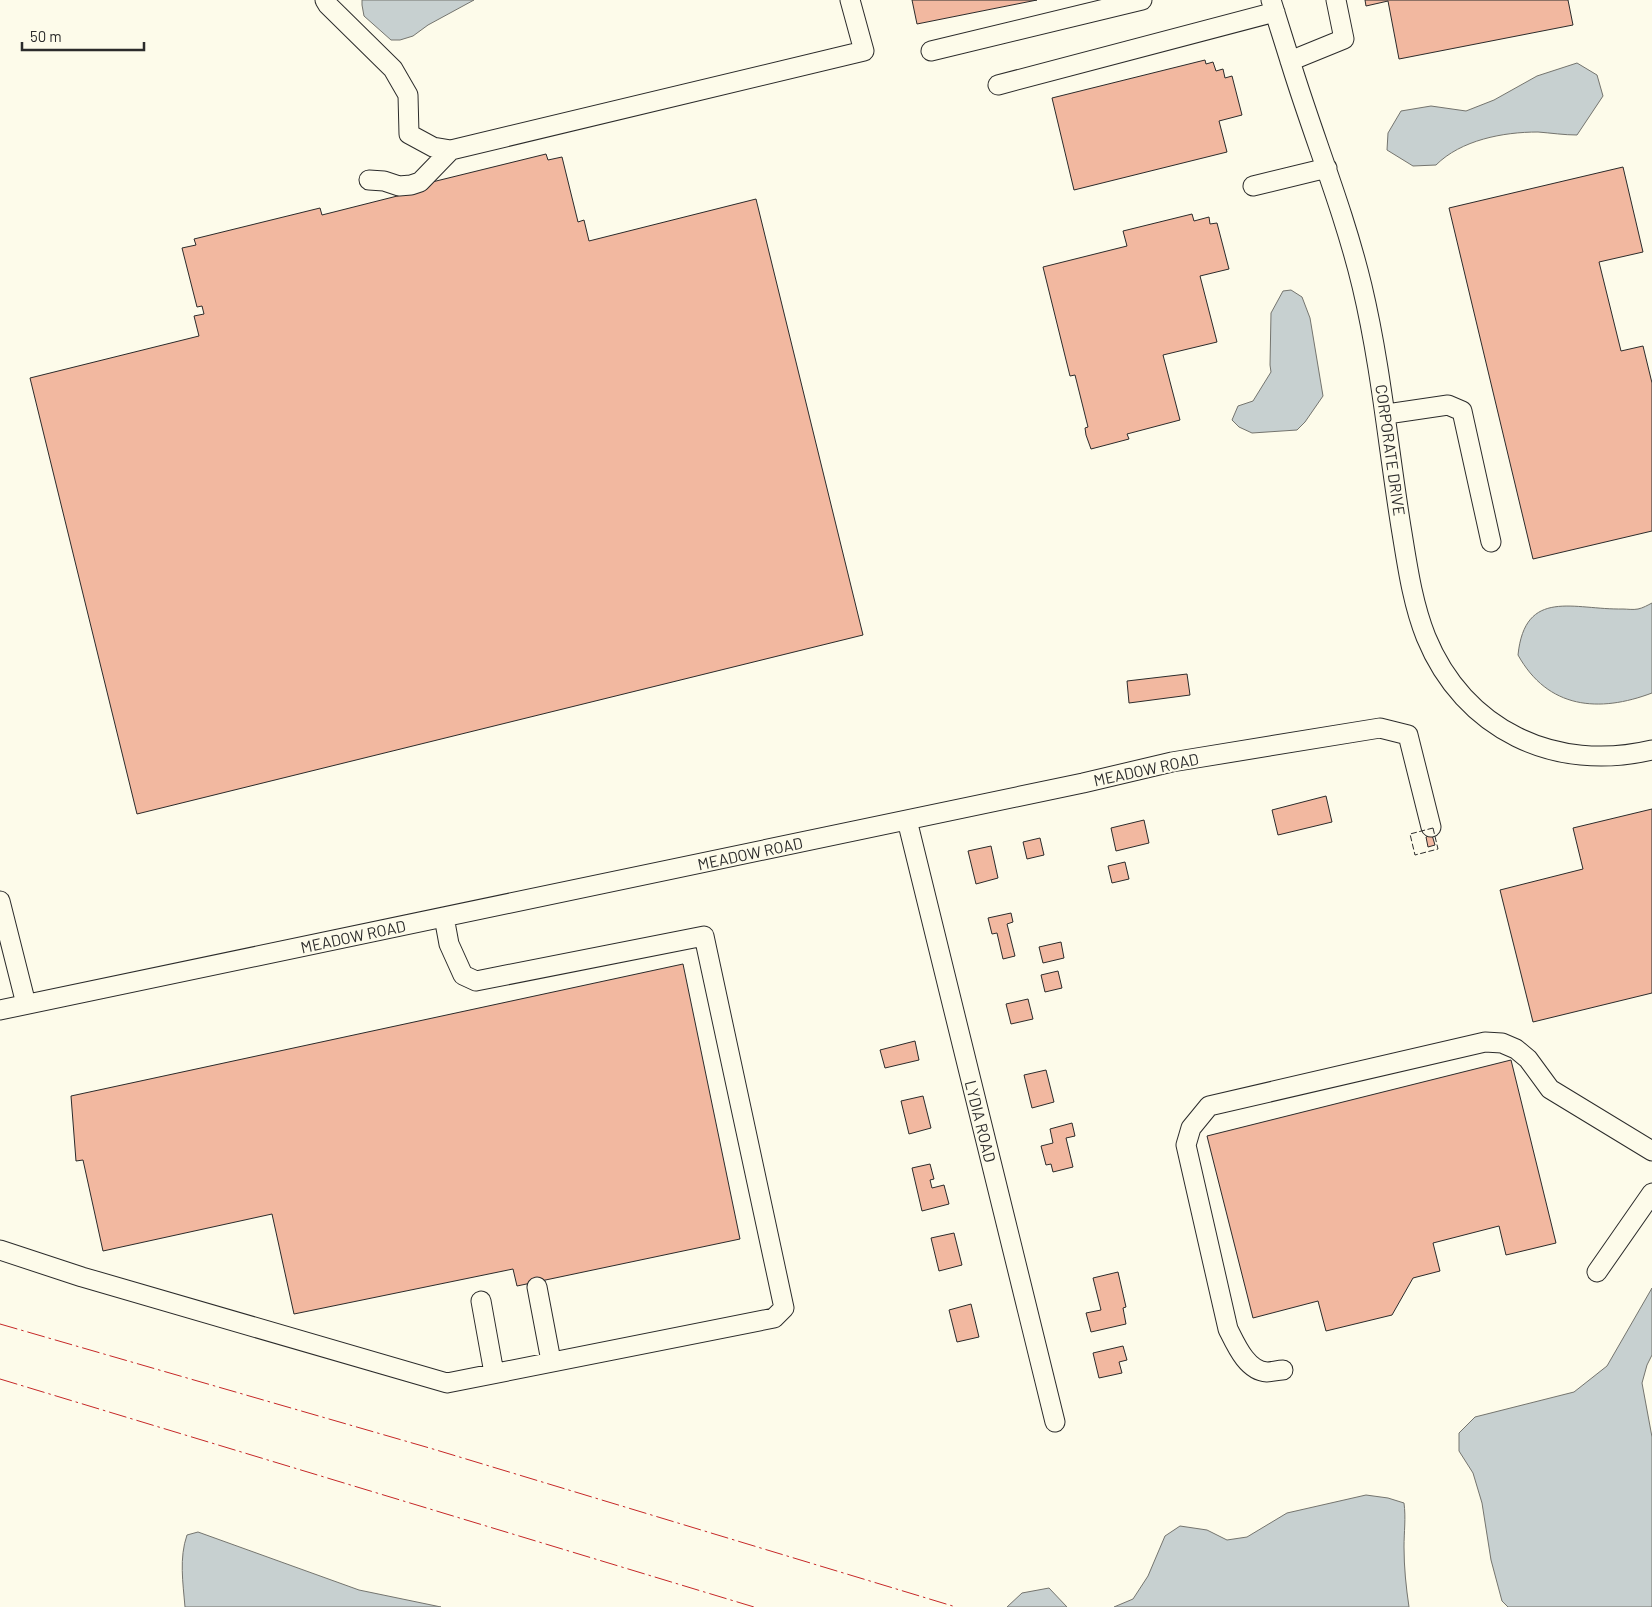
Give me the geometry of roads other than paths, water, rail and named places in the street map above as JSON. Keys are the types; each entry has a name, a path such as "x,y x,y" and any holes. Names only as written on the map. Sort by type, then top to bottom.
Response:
{"street":[{"path":"325,0 353,31 393,69 408,95 408,134 433,147 451,150 864,51 850,0"},
{"path":"931,51 1142,0"},
{"path":"1290,61 1344,39 1336,0"},
{"path":"998,85 1273,6"},
{"name":"CORPORATE DRIVE","path":"1273,6 1346,224 1362,286 1381,378 1407,558 1419,615 1426,637 1439,662 1465,698 1484,715 1533,745 1562,753 1603,756 1635,754 1652,750"},
{"path":"369,180 384,181 399,186 410,186 420,182 451,150"},
{"path":"1253,186 1327,168"},
{"path":"1386,414 1448,404 1462,411 1490,542"},
{"name":"MEADOW ROAD","path":"0,1010 1083,783 1172,762 1380,728 1408,735 1431,827"},
{"name":"LYDIA ROAD","path":"907,820 1055,1422"},
{"path":"0,901 26,1004"},
{"path":"0,1250 82,1277 447,1383 774,1318 784,1308 704,936 476,981 463,974 450,944 444,917"},
{"path":"1283,1370 1266,1372 1250,1365 1228,1329 1186,1145 1191,1128 1209,1106 1485,1042 1502,1043 1516,1049 1528,1060 1550,1089 1652,1151"},
{"path":"1597,1272 1652,1193"},
{"path":"537,1287 551,1361"},
{"path":"481,1301 494,1373"}]}
